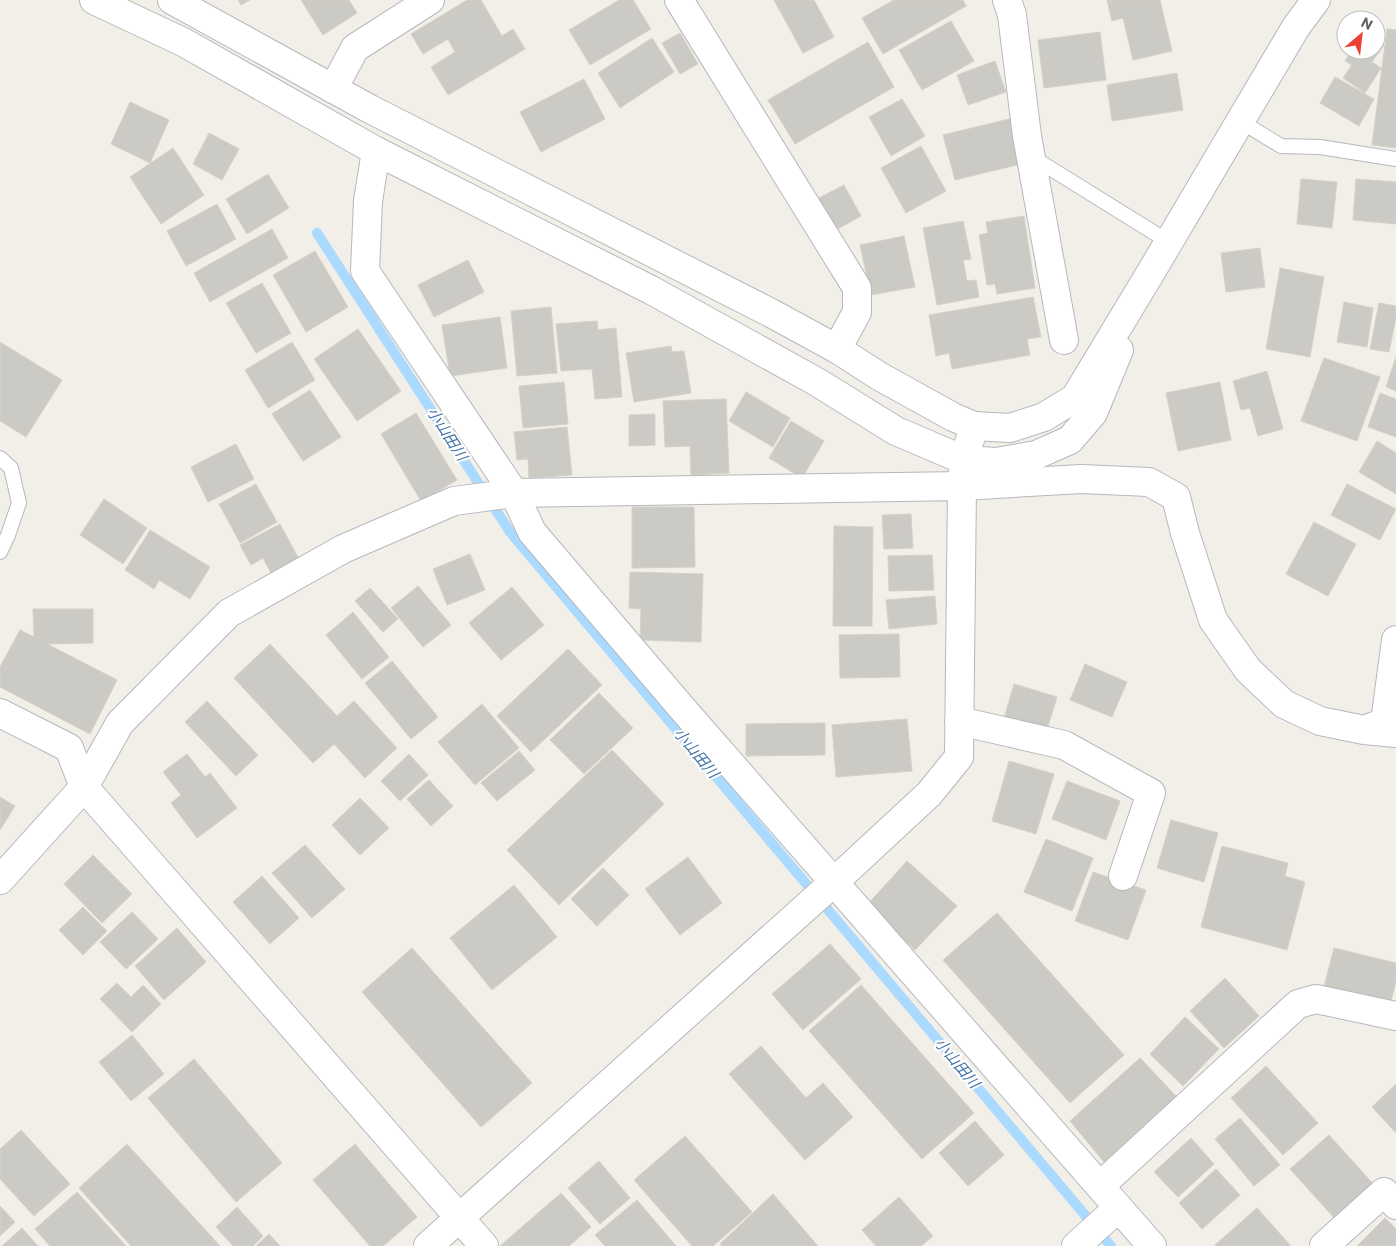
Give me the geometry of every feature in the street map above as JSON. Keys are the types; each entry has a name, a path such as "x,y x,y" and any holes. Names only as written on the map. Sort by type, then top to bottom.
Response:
{"street":[{"path":"94,0 183,42 370,147 651,290 817,382 963,473 996,462 1036,455 1070,440 1094,413 1151,272"},
{"path":"333,89 355,48 430,0"},
{"path":"679,0 858,288 857,312 837,349"},
{"path":"1007,0 1012,15 1031,157 1064,340"},
{"path":"184,3 370,109 657,254 837,349 879,376 953,417 974,426 1010,428 1044,417 1075,398 1296,27 1316,0"},
{"path":"370,109 365,272 514,493 532,532 681,707 1152,1246"},
{"path":"428,1246 834,882 929,794 958,757 963,473 974,426"},
{"path":"0,880 84,787 120,723 229,613 343,549 454,501 514,493 963,473 1149,482 1176,497 1185,533 1213,620 1248,670 1284,704 1320,722 1364,730 1396,733"},
{"path":"1364,730 1384,722 1396,640"},
{"path":"0,713 68,748 84,787 484,1246"},
{"path":"959,722 1064,746 1150,793 1123,876"},
{"path":"1100,1186 1298,1004 1316,1000 1396,1016"},
{"path":"1324,1246 1384,1192 1396,1205"},
{"path":"1076,1246 1118,1208"}],"lane":[{"path":"1240,121 1281,146 1320,147 1396,159"},
{"path":"1031,157 1169,242"},
{"path":"0,458 11,468 19,503 0,552"}],"building":[{"path":"238,0 250,0 241,5"},
{"path":"301,0 349,0 357,13 323,35"},
{"path":"467,0 481,0 502,36 513,29 525,49 448,95 431,67 455,52 448,39 423,54 411,34"},
{"path":"619,0 633,0 651,29 590,65 569,30"},
{"path":"774,0 814,0 834,37 803,53"},
{"path":"894,0 963,0 966,6 883,54 862,18"},
{"path":"1107,0 1160,0 1172,51 1133,60 1123,18 1112,21"},
{"path":"951,21 974,61 922,90 899,50"},
{"path":"1387,29 1396,30 1396,148 1372,145 1383,60 1386,60"},
{"path":"1100,32 1106,80 1044,88 1038,40"},
{"path":"680,33 698,64 680,74 662,43"},
{"path":"652,38 674,72 620,108 598,73"},
{"path":"868,42 894,87 795,144 768,100"},
{"path":"1373,60 1372,62 1381,68 1365,93 1343,78 1352,65 1345,61"},
{"path":"995,61 1006,92 968,105 957,75"},
{"path":"1177,73 1183,110 1112,121 1107,85"},
{"path":"1335,77 1374,99 1359,126 1320,103"},
{"path":"584,79 605,119 541,152 520,112"},
{"path":"902,99 925,136 891,156 869,117"},
{"path":"130,102 169,120 150,163 111,144"},
{"path":"1013,118 1025,163 955,180 943,135"},
{"path":"209,133 239,149 222,180 193,164"},
{"path":"921,146 946,191 906,213 881,168"},
{"path":"173,148 204,195 161,224 130,177"},
{"path":"268,174 289,208 247,234 226,199"},
{"path":"1301,179 1337,182 1332,228 1297,224"},
{"path":"1356,179 1396,182 1396,224 1353,220"},
{"path":"844,185 861,216 834,231 817,199"},
{"path":"217,204 236,239 186,266 167,231"},
{"path":"1024,216 1035,288 997,294 995,284 987,285 979,235 988,233 986,222"},
{"path":"963,221 971,259 963,260 967,281 976,280 979,297 937,305 923,228"},
{"path":"272,229 288,258 210,302 194,273"},
{"path":"904,236 915,287 871,295 860,245"},
{"path":"1260,248 1265,287 1226,292 1221,253"},
{"path":"315,251 348,307 306,332 273,275"},
{"path":"468,260 484,292 434,317 418,285"},
{"path":"1280,268 1324,277 1310,357 1266,349"},
{"path":"262,283 291,333 256,353 226,303"},
{"path":"1033,297 1041,337 1027,339 1030,355 952,369 949,353 936,356 929,315"},
{"path":"1344,302 1373,308 1367,347 1337,342"},
{"path":"1379,303 1396,306 1396,318 1389,352 1370,349"},
{"path":"551,307 557,373 517,376 511,311"},
{"path":"500,317 507,368 450,376 442,325"},
{"path":"597,321 598,330 616,328 622,397 595,399 592,369 561,371 556,324"},
{"path":"358,329 401,391 357,421 314,359"},
{"path":"0,342 62,380 26,437 0,421"},
{"path":"292,342 315,380 268,408 245,370"},
{"path":"671,346 672,352 684,351 691,393 634,402 626,353"},
{"path":"1396,357 1396,391 1386,387"},
{"path":"1324,358 1380,377 1357,441 1301,421"},
{"path":"1267,371 1283,429 1258,436 1250,408 1241,410 1233,381"},
{"path":"564,382 568,424 523,428 519,386"},
{"path":"1220,382 1231,440 1178,451 1166,393"},
{"path":"310,390 341,437 303,461 272,414"},
{"path":"746,392 790,418 773,447 729,421"},
{"path":"1380,393 1396,399 1396,437 1368,427"},
{"path":"726,399 729,473 691,475 690,446 665,447 663,401"},
{"path":"416,413 457,480 421,501 381,434"},
{"path":"655,414 655,445 629,446 629,415"},
{"path":"791,421 824,441 802,478 769,458"},
{"path":"567,427 572,475 529,478 528,459 517,460 514,432"},
{"path":"1377,441 1396,453 1396,494 1359,472"},
{"path":"236,444 254,479 208,502 191,467"},
{"path":"256,484 277,522 240,543 219,504"},
{"path":"1347,484 1396,509 1380,540 1331,515"},
{"path":"104,499 147,528 123,564 80,535"},
{"path":"632,507 694,507 695,567 632,568"},
{"path":"911,514 913,548 884,549 882,515"},
{"path":"1314,522 1356,544 1328,596 1286,574"},
{"path":"280,524 300,561 272,575 263,558 251,565 240,545"},
{"path":"834,526 873,527 872,626 833,626"},
{"path":"150,530 210,567 190,599 159,580 154,589 125,570"},
{"path":"470,554 485,590 447,605 433,569"},
{"path":"932,555 934,590 889,591 888,556"},
{"path":"630,572 703,574 701,642 640,640 641,609 629,608"},
{"path":"418,586 451,625 423,647 391,608"},
{"path":"512,587 544,625 501,660 469,623"},
{"path":"370,588 398,619 383,632 355,601"},
{"path":"935,596 937,624 889,629 886,600"},
{"path":"33,609 93,609 93,643 47,644 117,680 90,734 0,687 0,667 20,630 34,637"},
{"path":"353,612 389,657 362,679 326,635"},
{"path":"899,634 900,677 840,678 839,635"},
{"path":"270,644 337,716 354,701 397,748 365,778 334,744 313,763 234,678"},
{"path":"568,649 602,685 531,752 497,716"},
{"path":"392,661 438,717 411,739 365,683"},
{"path":"1085,664 1127,682 1112,717 1070,700"},
{"path":"1014,684 1057,697 1045,736 1003,722"},
{"path":"599,693 633,728 584,774 550,740"},
{"path":"207,701 258,755 236,776 185,722"},
{"path":"482,704 519,748 475,785 438,742"},
{"path":"907,719 912,771 836,777 832,725"},
{"path":"825,723 825,755 746,756 746,724"},
{"path":"612,750 664,804 559,905 507,850"},
{"path":"519,751 535,770 497,801 481,783"},
{"path":"187,754 205,777 210,773 237,808 197,838 171,803 181,795 163,772"},
{"path":"409,754 428,775 400,801 381,781"},
{"path":"1009,761 1054,774 1036,834 992,821"},
{"path":"429,780 453,806 431,826 407,799"},
{"path":"1067,781 1120,801 1106,840 1052,819"},
{"path":"0,797 15,806 0,830"},
{"path":"360,798 389,828 360,855 332,825"},
{"path":"1171,820 1218,833 1204,882 1157,868"},
{"path":"1046,839 1093,858 1072,911 1024,892"},
{"path":"305,845 345,889 312,918 272,873"},
{"path":"1222,846 1288,863 1285,876 1305,882 1287,950 1201,927"},
{"path":"93,855 132,894 102,923 64,884"},
{"path":"688,857 722,903 680,935 645,889"},
{"path":"907,861 957,906 915,950 867,905"},
{"path":"603,868 629,895 597,926 571,899"},
{"path":"1093,872 1146,890 1128,940 1075,921"},
{"path":"262,876 299,918 270,944 233,902"},
{"path":"514,885 557,937 492,990 450,938"},
{"path":"83,907 107,931 83,955 59,930"},
{"path":"132,912 158,939 126,969 100,942"},
{"path":"997,913 1124,1055 1070,1103 943,960"},
{"path":"177,928 206,962 164,1000 135,966"},
{"path":"830,944 861,979 803,1030 772,994"},
{"path":"412,948 532,1083 481,1127 362,992"},
{"path":"1334,948 1396,963 1396,982 1389,1008 1323,991"},
{"path":"1225,978 1259,1016 1224,1048 1190,1011"},
{"path":"117,983 131,997 143,985 161,1004 132,1032 100,999"},
{"path":"861,985 974,1113 922,1159 809,1031"},
{"path":"1185,1017 1219,1049 1183,1086 1150,1054"},
{"path":"132,1035 164,1074 131,1101 99,1062"},
{"path":"761,1046 806,1098 823,1083 853,1117 805,1160 729,1074"},
{"path":"1140,1058 1176,1096 1104,1162 1070,1121"},
{"path":"194,1059 282,1163 236,1202 148,1098"},
{"path":"1266,1066 1318,1123 1283,1155 1231,1098"},
{"path":"1396,1084 1396,1133 1372,1107"},
{"path":"1240,1118 1280,1165 1254,1186 1215,1139"},
{"path":"975,1121 1004,1155 968,1186 939,1153"},
{"path":"21,1130 70,1184 34,1216 0,1179 0,1149"},
{"path":"1329,1135 1375,1186 1336,1220 1290,1169"},
{"path":"685,1136 752,1212 713,1246 692,1246 634,1180"},
{"path":"1191,1138 1214,1164 1178,1197 1154,1172"},
{"path":"127,1144 220,1246 131,1246 79,1188"},
{"path":"355,1144 417,1217 383,1246 370,1246 313,1180"},
{"path":"599,1161 630,1198 600,1224 568,1188"},
{"path":"1216,1169 1240,1195 1202,1229 1179,1203"},
{"path":"77,1192 126,1246 50,1246 35,1229"},
{"path":"561,1193 591,1227 569,1246 500,1246"},
{"path":"773,1194 818,1246 722,1246 720,1244"},
{"path":"899,1197 933,1236 921,1246 876,1246 862,1230"},
{"path":"637,1200 676,1246 605,1246 595,1235"},
{"path":"0,1206 15,1222 0,1236"},
{"path":"237,1207 263,1236 253,1246 233,1246 216,1227"},
{"path":"1257,1208 1291,1246 1215,1245"},
{"path":"1385,1218 1396,1229 1396,1246 1357,1246"},
{"path":"22,1228 38,1246 2,1246"},
{"path":"269,1234 280,1246 256,1246"}],"waterway":[{"name":"小山田川","path":"317,233 510,532 1111,1246"}]}
